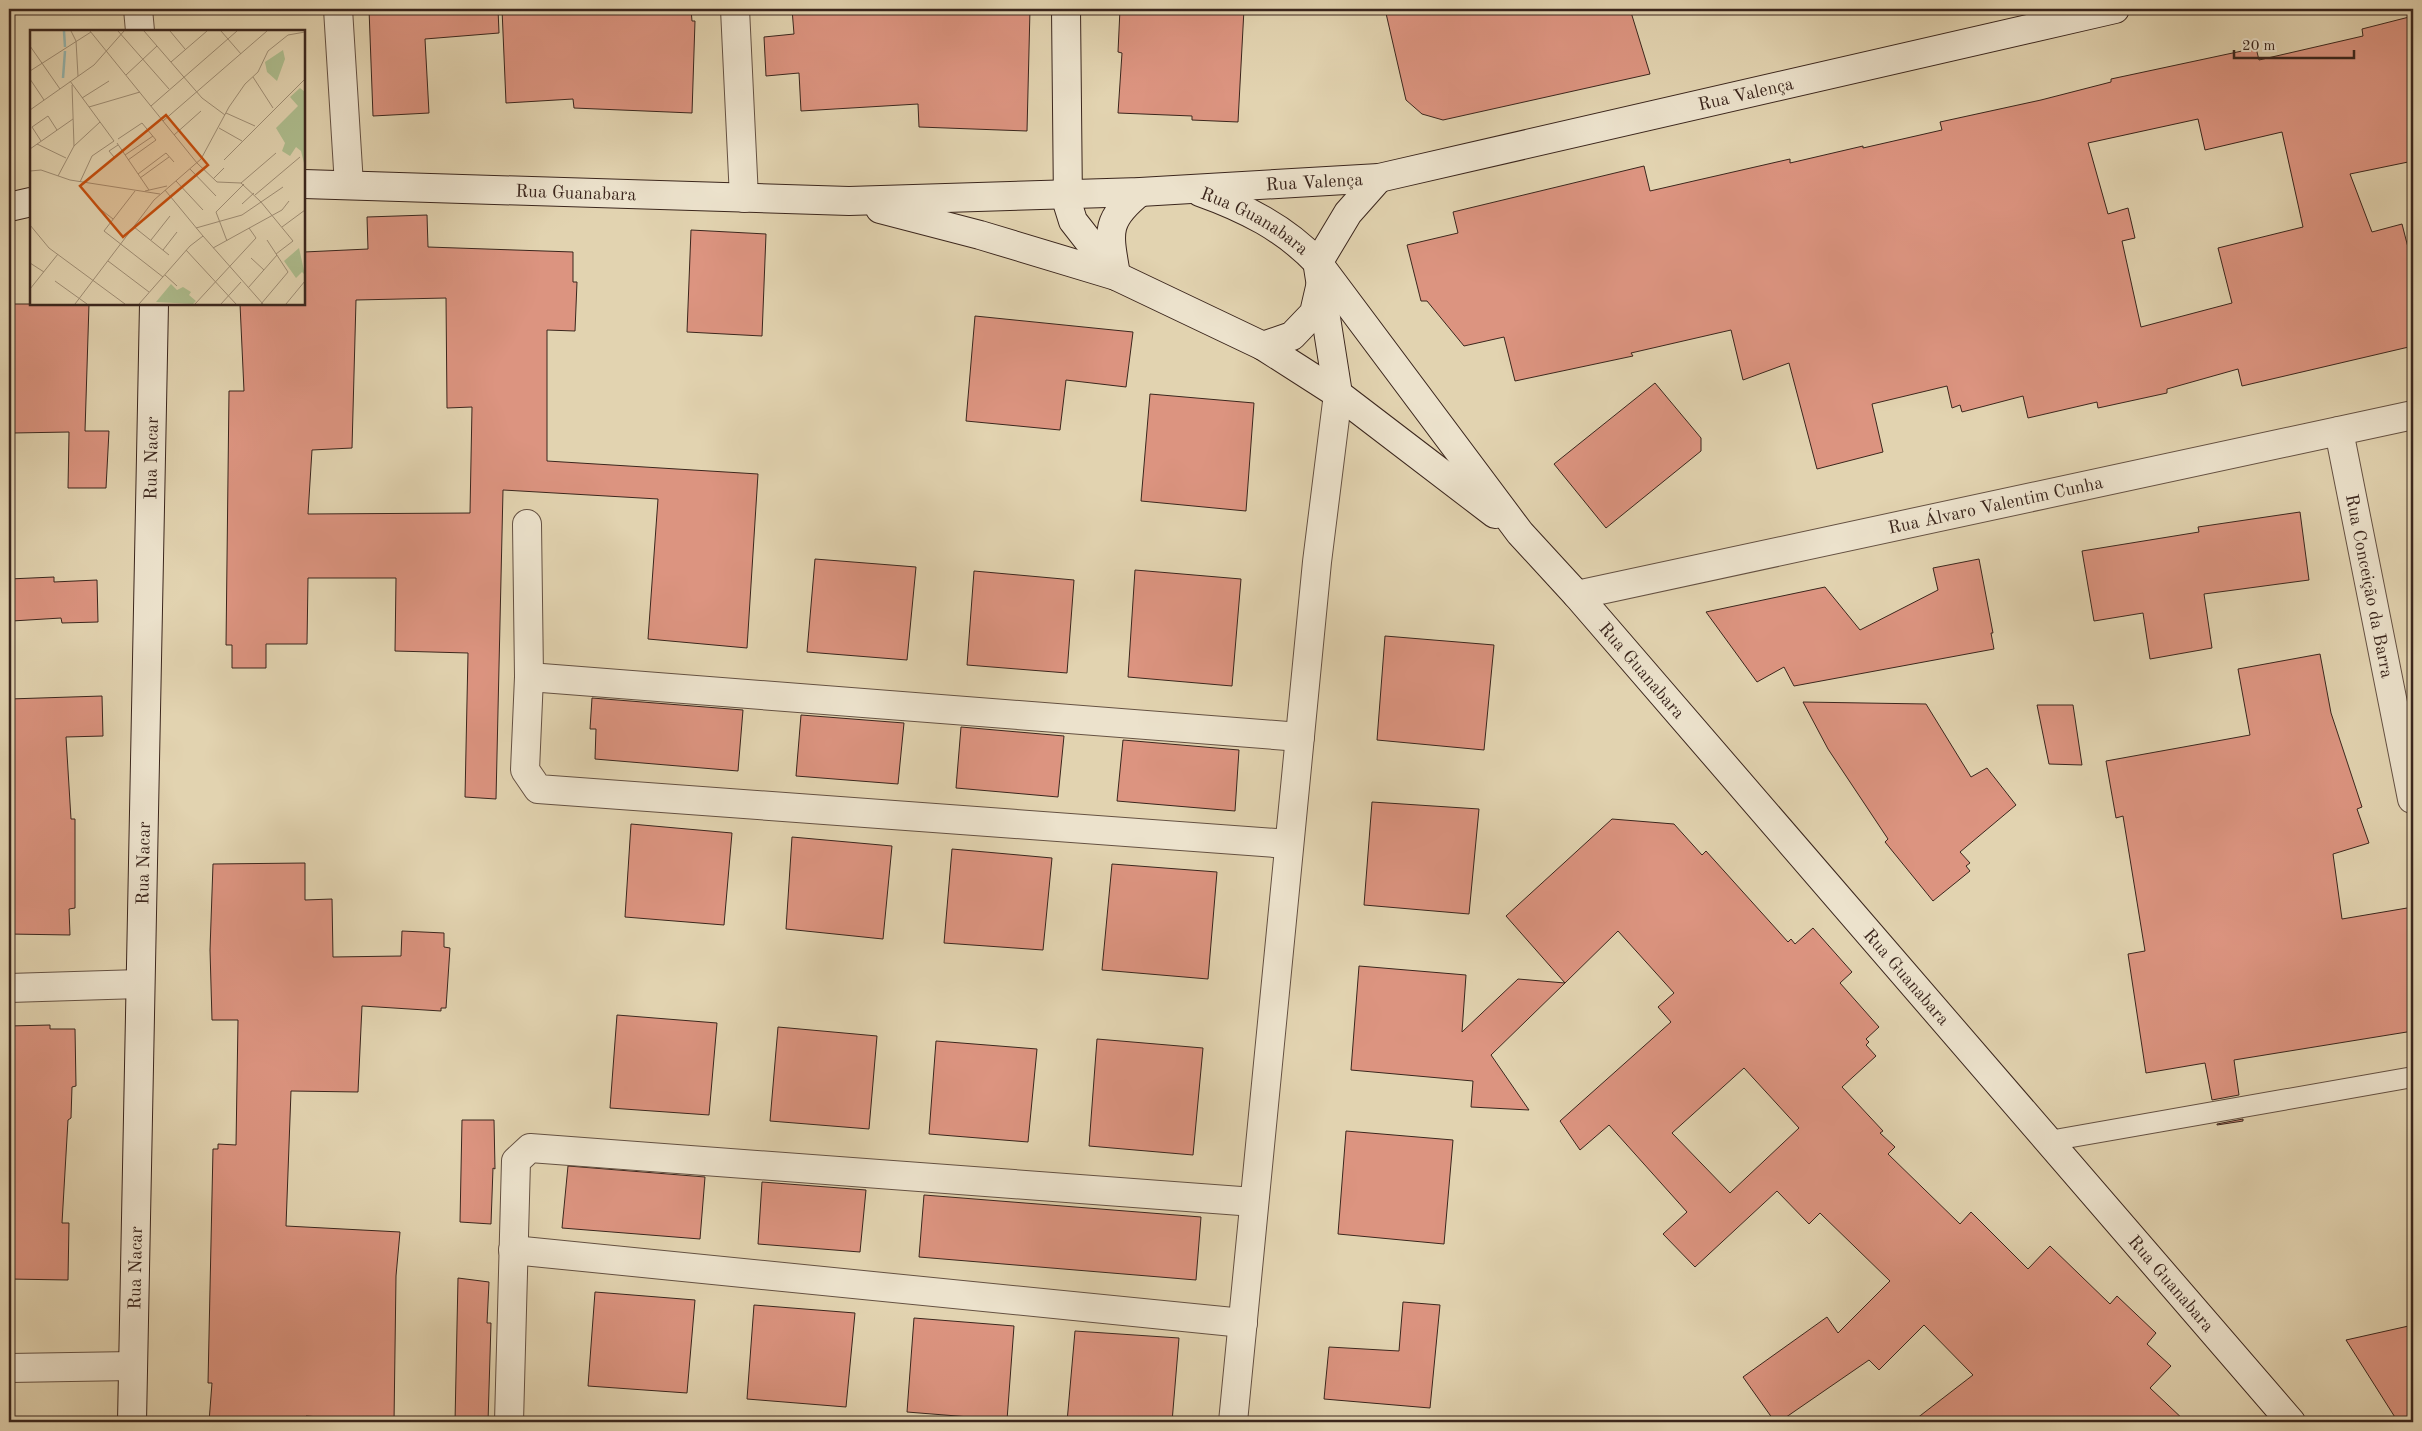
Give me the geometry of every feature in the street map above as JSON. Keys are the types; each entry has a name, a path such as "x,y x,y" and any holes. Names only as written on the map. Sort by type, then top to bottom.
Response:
{"street":[{"path":"138,9 140,30"},
{"path":"338,9 349,185"},
{"path":"735,9 744,198"},
{"path":"1066,9 1066,194 1073,221 1116,276"},
{"name":"Rua Valença","path":"1191,189 1379,178 2104,10"},
{"name":"Rua Valença","path":"1318,263 1348,213 1379,178"},
{"name":"Rua Guanabara","path":"305,184 848,202 1191,189 1253,213 1302,246 1318,263 1520,533 1577,595 2291,1422"},
{"path":"1116,276 1110,238 1113,220 1125,204 1140,192"},
{"path":"9,207 30,202"},
{"name":"Rua Guanabara","path":"848,202 980,235 1116,276 1263,346 1338,394 1520,533"},
{"path":"1263,346 1292,336 1314,313 1320,292 1318,263"},
{"path":"1233,1422 1317,562 1338,394 1318,263"},
{"name":"Rua Nacar","path":"132,1422 154,305"},
{"name":"Rua Álvaro Valentim Cunha","path":"1577,595 2413,415"},
{"name":"Rua Conceição da Barra","path":"2339,431 2412,799"},
{"path":"527,524 529,677 525,770 538,789 1289,844"},
{"path":"529,677 1300,736"},
{"path":"9,988 140,984"},
{"path":"509,1422 516,1161 530,1148 1254,1202"},
{"path":"513,1250 1243,1323"},
{"path":"9,1368 133,1366"}],"lane":[{"path":"2049,1141 2413,1077"}],"building":[{"path":"369,9 498,9 499,33 425,39 429,113 373,116"},
{"path":"502,9 691,9 692,21 695,21 692,113 574,108 573,99 506,103"},
{"path":"792,9 1030,9 1027,131 919,127 918,104 801,111 799,73 766,76 764,37 794,34"},
{"path":"1120,9 1244,9 1238,122 1192,120 1192,116 1118,113 1122,53 1118,52"},
{"path":"1385,9 1630,9 1650,74 1443,120 1422,114 1406,100"},
{"path":"2413,16 2413,161 2350,174 2372,232 2402,224 2413,267 2413,346 2242,386 2238,369 2167,389 2167,393 2098,408 2097,402 2028,418 2023,396 1962,412 1960,405 1952,408 1947,386 1872,404 1883,452 1817,469 1789,363 1743,380 1731,330 1631,353 1633,356 1515,381 1504,337 1464,346 1427,301 1421,301 1407,245 1458,233 1453,212 1644,166 1650,191 1790,159 1790,163 1942,130 1940,122 2041,100 2111,82 2111,79 2256,48 2259,60 2363,36 2362,29","holes":["2198,119 2205,150 2282,132 2303,227 2218,248 2232,303 2141,327 2122,241 2135,238 2128,208 2108,214 2088,143"]},
{"path":"427,215 428,247 573,252 573,282 577,282 575,331 547,330 547,461 758,474 747,648 648,639 658,499 503,490 496,799 465,797 468,653 395,651 396,578 308,578 307,644 266,644 266,668 232,668 232,645 226,645 229,391 244,391 240,305 305,305 305,252 368,249 367,217","holes":["446,298 447,408 472,407 470,513 308,514 312,450 352,448 356,300"]},
{"path":"691,230 766,234 762,336 687,332"},
{"path":"9,304 89,305 85,431 109,431 106,488 68,488 69,432 13,433 13,394 9,394"},
{"path":"975,316 1133,332 1126,387 1066,380 1060,430 966,421"},
{"path":"1655,383 1701,438 1701,451 1606,528 1554,464"},
{"path":"1150,394 1254,403 1246,511 1141,501"},
{"path":"2300,512 2309,580 2204,594 2212,648 2150,659 2143,613 2094,621 2082,551 2199,532 2198,527"},
{"path":"815,559 916,567 907,660 807,652"},
{"path":"1979,559 1993,633 1991,633 1994,649 1794,686 1784,667 1757,682 1706,612 1825,587 1860,630 1938,590 1933,568"},
{"path":"1135,570 1241,579 1232,686 1128,677"},
{"path":"974,571 1074,580 1067,673 967,665"},
{"path":"54,577 54,582 97,580 98,622 62,623 61,618 12,621 9,579"},
{"path":"1385,636 1494,645 1484,750 1377,740"},
{"path":"2320,654 2331,713 2362,807 2357,809 2369,843 2333,854 2342,919 2413,907 2413,1031 2234,1060 2239,1095 2212,1100 2205,1063 2146,1073 2128,954 2145,951 2123,816 2116,818 2106,761 2250,735 2238,669"},
{"path":"102,696 103,736 66,737 71,819 75,819 75,908 69,909 70,935 9,934 9,699"},
{"path":"592,698 743,710 738,771 595,759 596,729 590,729"},
{"path":"1803,702 1926,704 1971,777 1987,768 2016,805 1960,852 1970,863 1966,866 1970,871 1933,901 1885,842 1888,839 1828,749"},
{"path":"2037,705 2073,705 2082,765 2049,764"},
{"path":"801,715 904,723 898,784 796,776"},
{"path":"961,727 1064,736 1058,797 956,788"},
{"path":"1123,740 1239,750 1235,811 1117,801"},
{"path":"1372,802 1479,809 1469,914 1364,905"},
{"path":"1612,819 1674,824 1702,855 1706,851 1788,942 1791,939 1795,944 1813,928 1852,972 1840,983 1879,1027 1866,1039 1869,1042 1866,1045 1876,1056 1842,1087 1883,1131 1880,1133 1895,1147 1888,1154 1960,1224 1971,1212 2028,1269 2050,1246 2110,1304 2117,1296 2156,1333 2147,1344 2171,1366 2150,1388 2186,1422 1912,1422 1973,1375 1924,1325 1879,1370 1869,1360 1779,1422 1775,1422 1743,1377 1827,1317 1838,1333 1890,1281 1820,1213 1809,1224 1777,1191 1695,1267 1663,1234 1687,1212 1609,1125 1580,1150 1560,1121 1671,1022 1658,1007 1674,993 1618,931 1565,983 1506,916","holes":["1744,1068 1799,1128 1730,1193 1672,1133"]},
{"path":"631,824 732,833 724,925 625,917"},
{"path":"792,837 892,846 883,939 786,929"},
{"path":"952,849 1052,858 1043,950 944,943"},
{"path":"305,863 305,900 332,899 333,957 401,956 402,931 444,933 444,947 450,948 446,1008 441,1008 441,1011 362,1006 358,1092 291,1091 286,1226 400,1232 396,1276 394,1422 306,1416 306,1422 209,1422 212,1383 208,1383 213,1149 218,1149 218,1144 236,1145 238,1020 212,1020 210,950 213,864"},
{"path":"1112,864 1217,872 1208,979 1102,970"},
{"path":"1359,966 1466,975 1462,1032 1518,979 1565,983 1491,1055 1529,1110 1471,1107 1473,1081 1351,1070"},
{"path":"617,1015 717,1023 709,1115 610,1108"},
{"path":"50,1025 50,1029 75,1029 76,1086 72,1087 71,1118 68,1120 62,1223 69,1223 68,1280 9,1279 9,1026"},
{"path":"778,1027 877,1036 869,1129 770,1121"},
{"path":"1097,1039 1203,1048 1193,1155 1089,1146"},
{"path":"936,1041 1037,1049 1028,1142 929,1134"},
{"path":"2243,1119 2243,1121 2217,1125 2217,1124"},
{"path":"462,1120 494,1120 495,1169 493,1168 491,1224 460,1222"},
{"path":"1346,1131 1453,1140 1444,1244 1338,1234"},
{"path":"568,1166 705,1177 700,1239 562,1228"},
{"path":"762,1182 866,1190 860,1252 758,1244"},
{"path":"924,1195 1201,1217 1196,1280 919,1257"},
{"path":"458,1278 489,1282 487,1323 491,1323 488,1422 455,1422"},
{"path":"595,1292 695,1300 687,1393 588,1386"},
{"path":"1403,1302 1440,1305 1430,1408 1324,1399 1329,1347 1399,1351"},
{"path":"754,1305 855,1313 846,1407 747,1399"},
{"path":"914,1318 1014,1326 1007,1420 907,1412"},
{"path":"2413,1325 2413,1422 2398,1422 2346,1340"},
{"path":"1075,1331 1179,1338 1172,1422 1067,1422"}]}
